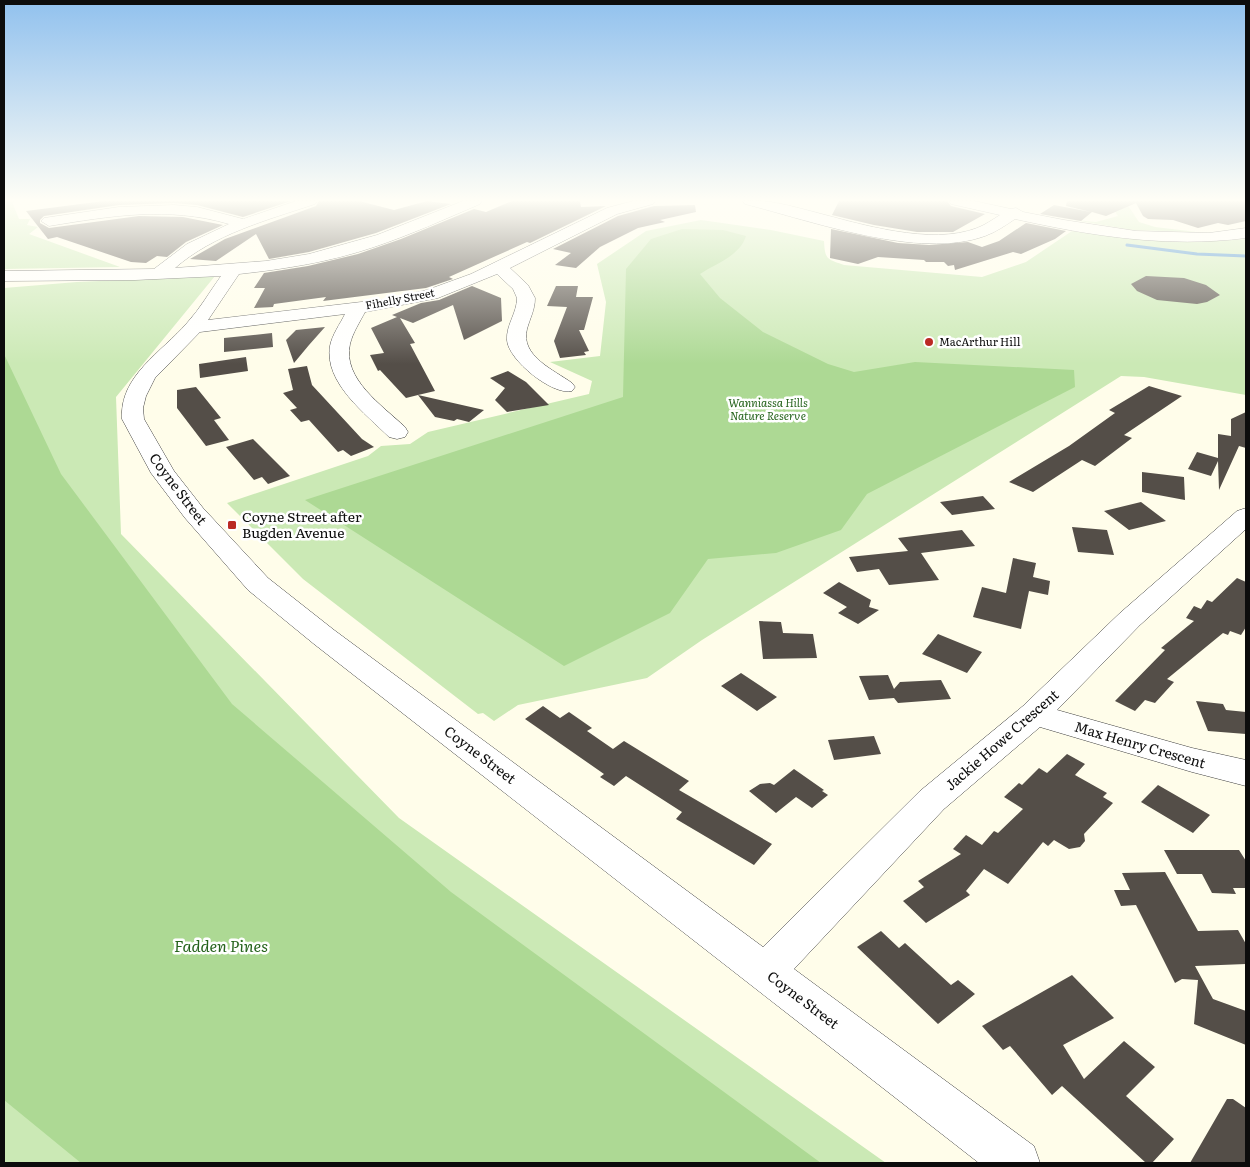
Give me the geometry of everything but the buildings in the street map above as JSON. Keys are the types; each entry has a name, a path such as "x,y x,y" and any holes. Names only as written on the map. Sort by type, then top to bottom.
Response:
{"street":[{"path":"160,273 180,255"},
{"path":"4,276 160,273 234,269 295,261 320,255"},
{"name":"Fihelly Street","path":"194,327 358,308 432,294 467,282 523,255"},
{"path":"499,267 524,292 526,301 516,332 520,349 529,360 565,387"},
{"name":"Coyne Street","path":"234,269 194,327 146,375 132,408 136,429 163,474 194,513 258,584 324,637 1017,1163"},
{"path":"358,308 341,341 340,362 342,369 350,383 397,432"},
{"name":"Jackie Howe Crescent","path":"765,972 932,800 1034,714 1130,619 1246,516"},
{"name":"Max Henry Crescent","path":"1034,714 1192,760 1246,772"}],"green space":[{"path":"4,255 88,255 120,267 4,269"},
{"name":"Wanniassa Hills Nature Reserve","path":"610,255 826,255 844,265 982,277 1026,262 1036,255 1246,255 1246,395 1144,377 1121,376 702,640 647,678 518,705 494,721 483,713 478,714 303,579 227,503 368,456 381,446 410,444 428,432 589,394 592,381 550,362 600,356 606,302 597,264"},
{"path":"637,255 731,255 700,274 720,298 763,332 828,364 854,372 915,362 1074,370 1075,387 867,494 841,530 776,553 708,559 670,613 564,666 305,500 623,397 626,269"},
{"name":"Fadden Pines","path":"215,276 116,397 121,534 399,818 886,1163 4,1163 4,288 77,282"},
{"name":"Fadden Pines","path":"4,354 61,474 232,704 451,892 821,1163 81,1163 4,1100"}],"waterway":[{"path":"1233,255 1246,256"}],"place":[{"name":"MacArthur Hill","path":"929,342"},
{"name":"Coyne Street after Bugden Avenue","path":"232,525"}]}
